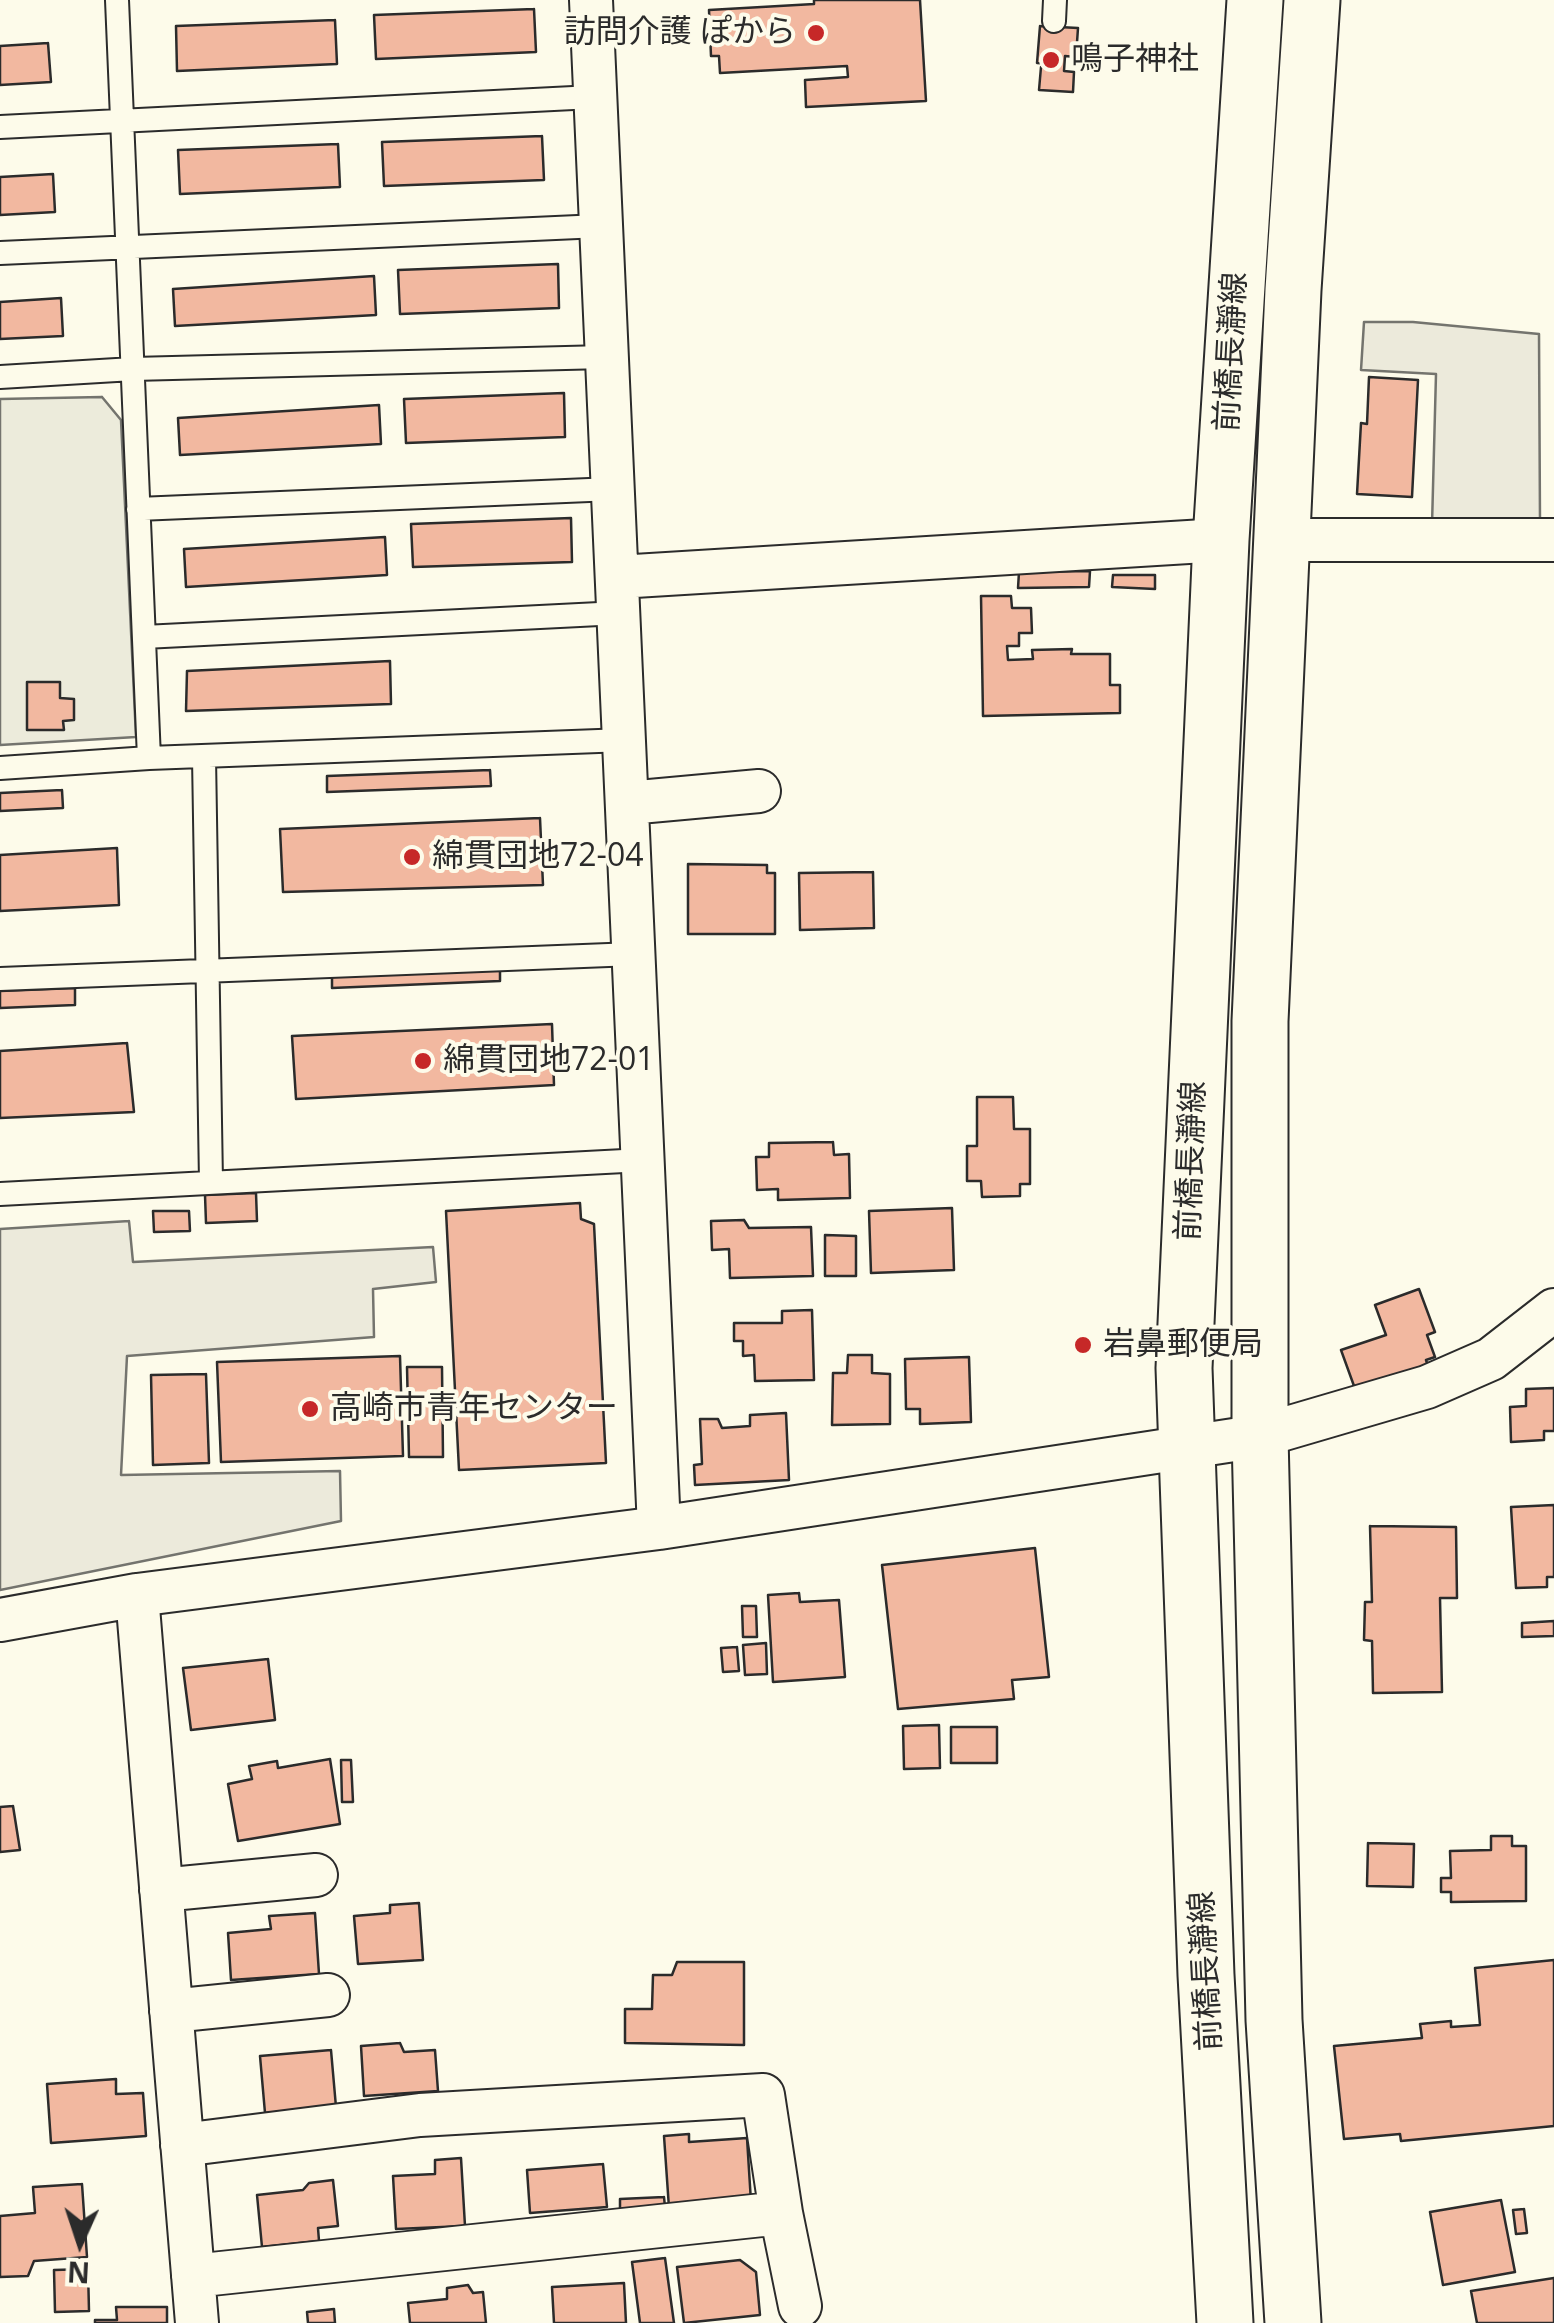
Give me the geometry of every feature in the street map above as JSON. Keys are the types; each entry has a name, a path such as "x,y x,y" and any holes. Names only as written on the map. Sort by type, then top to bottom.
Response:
{"main road":[{"name":"前橋長瀞線","path":"1225,2323 1206,1955 1184,1368 1221,540 1255,0"},
{"name":"前橋長瀞線","path":"1293,2323 1274,2020 1260,1436 1260,1021 1293,290 1312,0"}],"street":[{"path":"591,0 658,1528"},
{"path":"619,595 1221,540"},
{"path":"1282,540 1554,540"},
{"path":"628,802 759,791"},
{"path":"0,1620 136,1595 658,1528 1260,1436 1428,1387 1490,1359 1554,1310"},
{"path":"136,1595 197,2323"},
{"path":"161,1890 316,1875"},
{"path":"171,2011 328,1995"},
{"path":"182,2145 420,2115 762,2095 800,2306"},
{"path":"193,2276 781,2212"}],"lane":[{"path":"118,0 149,758"},
{"path":"0,127 594,98"},
{"path":"0,253 600,226"},
{"path":"0,377 133,368 605,357"},
{"path":"138,510 613,489"},
{"path":"144,638 619,595"},
{"path":"0,768 149,758 625,740"},
{"path":"204,756 212,1182"},
{"path":"0,979 634,954"},
{"path":"0,1194 642,1160"}],"shaded area":[{"path":"1364,322 1413,322 1539,334 1540,522 1432,525 1436,374 1361,370"},
{"path":"102,397 121,420 136,737 0,745 0,399"},
{"path":"129,1221 133,1262 433,1247 436,1282 373,1289 374,1337 127,1356 121,1475 340,1471 341,1521 0,1590 0,1229"}],"building":[{"name":"訪問介護 ぽから","path":"814,0 920,0 926,101 806,107 805,80 848,77 847,66 720,73 719,56 711,56 709,10 814,4"},
{"path":"534,9 536,52 376,59 374,15"},
{"path":"335,20 337,64 177,71 176,26"},
{"name":"鳴子神社","path":"1040,26 1078,28 1076,57 1065,56 1064,71 1074,72 1073,92 1039,90 1041,67 1051,67 1037,63"},
{"path":"48,43 51,82 0,85 0,46"},
{"path":"542,136 544,180 384,186 382,142"},
{"path":"338,144 340,187 180,194 178,150"},
{"path":"53,174 55,212 0,215 0,177"},
{"path":"558,264 559,308 400,314 398,270"},
{"path":"374,276 376,315 175,326 173,289"},
{"path":"61,298 63,336 0,339 0,302"},
{"path":"1369,377 1418,380 1412,497 1357,494 1361,423 1367,424"},
{"path":"564,393 565,437 406,443 404,399"},
{"path":"379,405 381,444 180,455 178,418"},
{"path":"571,518 572,562 413,567 411,524"},
{"path":"385,537 387,575 186,587 184,549"},
{"path":"1090,571 1089,587 1018,588 1019,572"},
{"path":"1113,575 1155,575 1155,589 1112,587"},
{"path":"981,596 1011,596 1012,608 1031,608 1032,633 1019,633 1019,646 1007,646 1008,660 1033,659 1032,650 1072,649 1071,654 1110,654 1110,685 1120,685 1120,713 983,716"},
{"path":"390,661 391,704 186,711 187,671"},
{"path":"27,682 60,682 60,698 74,699 74,720 63,721 64,730 27,730"},
{"path":"490,770 491,786 327,792 327,776"},
{"path":"62,790 63,808 0,811 0,793"},
{"name":"綿貫団地72-04","path":"540,818 543,885 283,892 280,829"},
{"path":"117,848 119,905 0,911 0,855"},
{"path":"688,864 767,865 767,873 775,873 775,934 688,934"},
{"path":"873,872 874,928 800,930 799,873"},
{"path":"500,968 500,981 332,988 332,975"},
{"path":"75,988 75,1005 0,1008 0,991"},
{"name":"綿貫団地72-01","path":"552,1024 554,1085 296,1099 292,1036"},
{"path":"127,1043 134,1112 0,1118 0,1051"},
{"path":"977,1097 1013,1097 1014,1129 1030,1129 1030,1184 1020,1184 1020,1196 982,1197 981,1181 967,1181 967,1146 977,1146"},
{"path":"833,1142 834,1155 849,1154 850,1198 778,1200 778,1189 757,1190 756,1157 769,1157 769,1143"},
{"path":"256,1193 257,1221 206,1223 205,1195"},
{"path":"580,1203 581,1219 594,1224 606,1463 459,1470 446,1211"},
{"path":"952,1208 954,1270 871,1273 869,1211"},
{"path":"153,1211 189,1211 190,1231 154,1232"},
{"path":"744,1220 749,1228 811,1227 813,1276 730,1278 729,1249 712,1250 711,1221"},
{"path":"825,1235 856,1236 856,1276 825,1276"},
{"path":"1419,1289 1435,1332 1427,1335 1435,1357 1426,1360 1430,1372 1358,1397 1341,1350 1386,1335 1375,1305"},
{"path":"812,1310 814,1380 755,1381 754,1355 743,1356 743,1341 734,1341 734,1323 782,1323 782,1311"},
{"path":"848,1355 872,1355 872,1373 890,1374 890,1424 832,1425 833,1373 847,1373"},
{"name":"高崎市青年センター","path":"400,1356 403,1456 221,1462 217,1362"},
{"path":"969,1357 971,1422 920,1424 920,1409 906,1409 905,1359"},
{"path":"407,1367 442,1367 443,1457 409,1457"},
{"path":"206,1374 209,1463 153,1465 151,1375"},
{"path":"1554,1388 1554,1431 1544,1431 1544,1440 1511,1442 1510,1407 1526,1406 1526,1389"},
{"path":"786,1413 789,1480 695,1485 694,1465 702,1464 700,1419 718,1419 722,1428 750,1426 750,1415"},
{"path":"1554,1505 1554,1577 1547,1577 1547,1587 1516,1588 1511,1507"},
{"path":"1370,1526 1456,1527 1457,1598 1440,1598 1442,1692 1373,1693 1372,1641 1364,1640 1365,1602 1372,1602"},
{"path":"1035,1548 1049,1677 1012,1680 1014,1699 898,1709 882,1565"},
{"path":"799,1593 800,1602 839,1600 845,1677 773,1682 768,1595"},
{"path":"742,1606 756,1606 757,1637 743,1637"},
{"path":"1554,1621 1554,1636 1522,1637 1522,1623"},
{"path":"766,1643 767,1674 745,1675 743,1645"},
{"path":"737,1647 739,1671 723,1672 721,1648"},
{"path":"268,1659 275,1720 191,1730 183,1668"},
{"path":"939,1725 940,1768 904,1769 903,1726"},
{"path":"951,1727 997,1727 997,1763 951,1763"},
{"path":"330,1759 340,1824 238,1841 228,1784 252,1779 249,1766 277,1761 278,1768"},
{"path":"341,1760 351,1760 353,1802 342,1802"},
{"path":"13,1806 20,1850 0,1852 0,1807"},
{"path":"1491,1836 1512,1836 1512,1846 1526,1846 1526,1901 1451,1902 1451,1892 1441,1892 1441,1878 1451,1878 1450,1851 1491,1850"},
{"path":"1368,1843 1414,1844 1413,1887 1367,1886"},
{"path":"419,1903 423,1960 358,1964 354,1916 390,1913 390,1905"},
{"path":"315,1913 319,1974 231,1980 228,1933 271,1929 269,1916"},
{"path":"1554,1960 1554,2126 1401,2141 1400,2134 1344,2139 1334,2046 1422,2038 1420,2024 1451,2021 1451,2027 1480,2025 1475,1968"},
{"path":"677,1962 744,1962 744,2045 625,2043 625,2009 652,2009 653,1975 672,1975"},
{"path":"400,2043 404,2052 435,2050 438,2091 364,2096 361,2046"},
{"path":"331,2050 336,2107 265,2113 260,2056"},
{"path":"116,2079 116,2094 143,2093 146,2136 51,2143 47,2084"},
{"path":"689,2134 689,2142 747,2138 751,2202 669,2208 664,2136"},
{"path":"461,2158 465,2226 396,2229 393,2176 435,2174 435,2160"},
{"path":"603,2164 607,2207 530,2213 527,2170"},
{"path":"333,2180 338,2226 318,2228 319,2241 262,2247 257,2195 303,2190 309,2183"},
{"path":"82,2184 87,2257 34,2261 28,2276 0,2277 0,2216 35,2213 33,2187"},
{"path":"664,2197 665,2207 620,2210 620,2199"},
{"path":"1501,2200 1515,2272 1443,2285 1430,2212"},
{"path":"1524,2209 1527,2233 1516,2234 1513,2210"},
{"path":"665,2258 674,2323 640,2323 632,2262"},
{"path":"740,2260 756,2272 760,2315 684,2323 677,2267"},
{"path":"88,2269 89,2311 55,2312 54,2270"},
{"path":"1554,2278 1554,2323 1477,2323 1471,2291"},
{"path":"624,2283 626,2323 554,2323 552,2287"},
{"path":"468,2285 473,2293 483,2292 486,2323 410,2323 408,2303 447,2299 447,2288"},
{"path":"116,2307 167,2307 167,2323 95,2323 117,2320"},
{"path":"334,2309 335,2323 308,2323 307,2312"}],"place":[{"name":"訪問介護 ぽから","path":"816,33"},
{"name":"鳴子神社","path":"1051,60"},
{"name":"綿貫団地72-04","path":"412,857"},
{"name":"綿貫団地72-01","path":"423,1061"},
{"name":"岩鼻郵便局","path":"1083,1345"},
{"name":"高崎市青年センター","path":"310,1409"}]}
